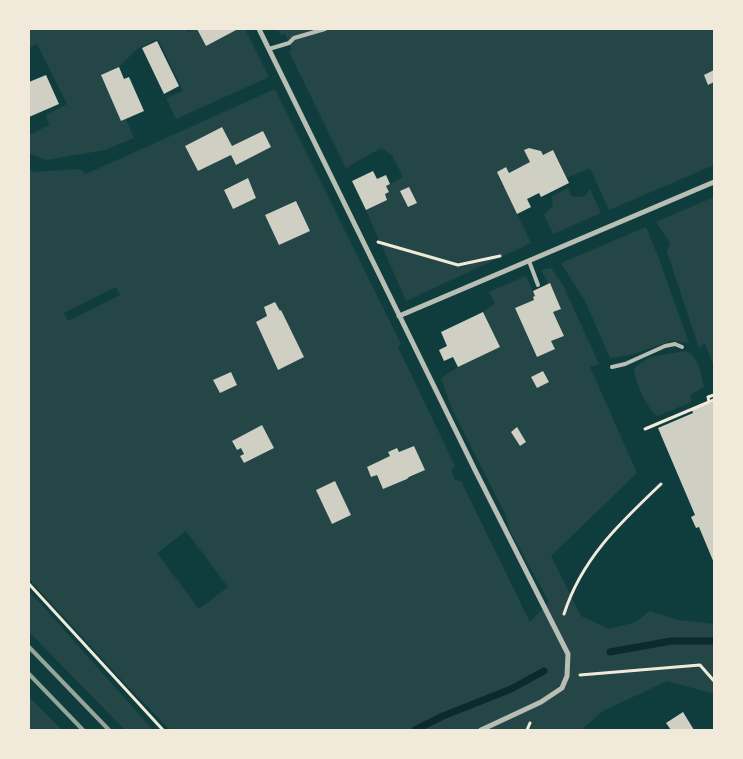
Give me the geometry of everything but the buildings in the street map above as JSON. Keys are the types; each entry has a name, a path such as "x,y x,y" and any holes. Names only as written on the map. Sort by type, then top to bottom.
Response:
{"street":[{"path":"259,29 475,470 568,654 567,676 562,688 540,702 481,730"},
{"path":"400,316 714,182"}],"lane":[{"path":"269,49 289,43 294,38 325,29"},
{"path":"529,261 538,285"},
{"path":"612,367 625,364 665,346 675,344 682,346"}],"path":[{"path":"374,241 458,265 504,255"},
{"path":"645,429 712,398"},
{"path":"555,627 564,616 580,577 601,545 618,524 661,484"},
{"path":"29,584 163,730"},
{"path":"567,676 700,665 714,681"}],"shaded area":[{"path":"29,29 186,29 188,32 197,29 206,46 236,29 245,29 269,77 176,119 166,98 183,91 158,39 137,49 119,67 101,75 121,121 126,119 134,138 105,150 46,160 29,153 29,135 49,125 46,115 67,104 37,44 29,48"},
{"path":"278,29 714,29 714,165 609,210 590,168 567,178 553,150 543,155 541,151 528,148 524,150 530,162 509,173 506,167 497,172 531,243 406,301 366,210 387,200 385,194 389,192 386,186 403,177 392,155 381,148 346,168 289,52 292,50 285,34 281,35"},
{"path":"275,89 401,344 398,347 455,466 451,471 455,480 461,481 530,622 549,602 510,531 506,516 452,409 441,378 458,367 500,347 483,312 495,303 489,292 526,276 535,296 533,297 534,300 515,308 537,357 554,349 551,341 564,336 553,312 561,308 550,283 548,283 541,270 551,268 563,285 599,364 590,367 637,473 551,556 581,616 609,629 636,622 650,611 678,620 714,624 714,694 667,681 603,711 581,730 170,730 29,579 29,170 34,172 80,169 86,174","holes":["222,127 232,146 263,131 271,147 231,155 198,171 185,146","247,178 256,198 233,208 224,190","296,201 310,231 279,245 265,215","116,287 120,295 68,321 64,313","543,371 549,382 537,388 531,377","262,425 274,448 244,463 240,456 244,454 241,448 236,450 232,441","413,446 425,470 383,488 377,475 371,477 367,467 390,456 388,452 396,448 399,452","335,481 351,515 332,524 317,490","186,531 228,587 199,609 157,553"]},
{"path":"568,188 571,196 579,197 585,196 590,189 601,213 553,234 544,215 553,205 552,196"},
{"path":"714,197 714,367 705,343 699,348 667,252 670,243 656,222"},
{"path":"646,227 689,343 671,341 631,355 610,358 585,301 561,263"},
{"path":"685,351 690,353 696,361 704,387 690,395 692,402 657,416 649,407 642,394 636,380 634,368 650,357"},
{"path":"29,592 153,730 125,730 29,632"},
{"path":"29,697 62,730 29,730"}],"waterway":[{"path":"610,652 671,641 714,641"},
{"path":"415,730 443,716 511,689 544,671"}],"railway":[{"path":"29,647 109,730"},
{"path":"29,674 83,730"}]}
